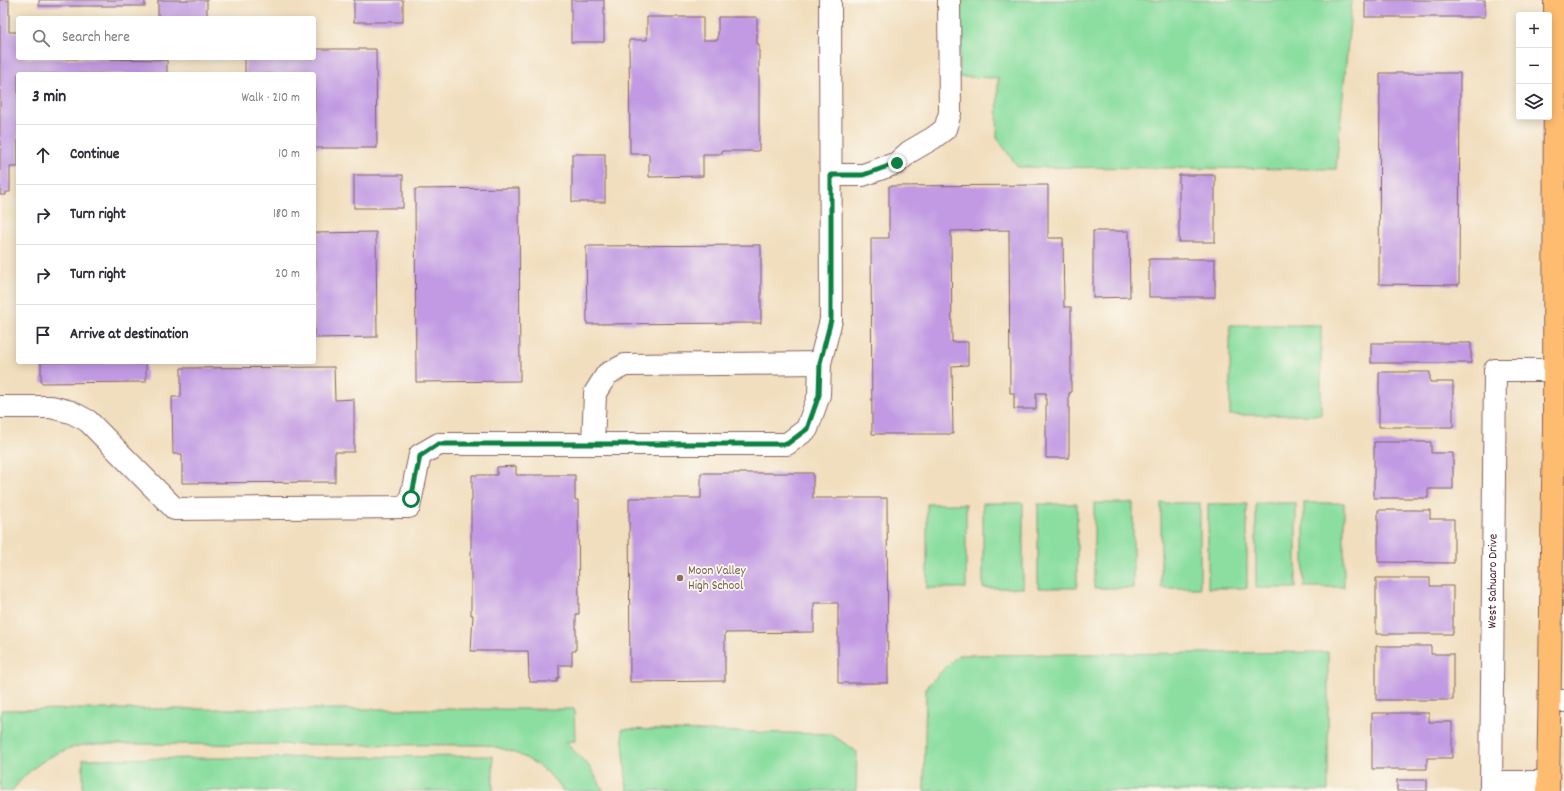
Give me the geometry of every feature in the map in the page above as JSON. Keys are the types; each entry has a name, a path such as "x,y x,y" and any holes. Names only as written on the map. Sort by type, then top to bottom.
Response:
{"main road":[{"path":"1548,787 1557,701 1559,427 1555,370 1559,282 1560,148 1558,6"}],"street":[{"path":"0,407 51,407 71,412 88,421 175,509 409,507 420,456 438,444 787,444 807,429 819,395 820,363 831,320 830,0"},
{"path":"831,175 863,175 897,163 909,152 945,129 950,113 949,0"},
{"path":"593,444 594,393 607,374 625,365 820,363"},
{"name":"West Sahuaro Drive","path":"1491,786 1495,370 1555,370"},
{"path":"1491,786 1548,787"}],"green space":[{"path":"961,0 1352,0 1336,169 1018,167 997,138 998,78 959,77"},
{"path":"1230,325 1321,325 1321,415 1230,415"},
{"path":"983,503 1023,503 1023,588 983,588"},
{"path":"1094,503 1133,503 1133,588 1094,588"},
{"path":"1161,503 1200,503 1200,588 1161,588"},
{"path":"1256,503 1296,503 1296,588 1256,588"},
{"path":"1304,503 1344,503 1344,587 1304,587"},
{"path":"927,504 966,504 966,588 927,588"},
{"path":"1038,504 1077,504 1077,588 1038,588"},
{"path":"1208,504 1247,504 1247,588 1208,588"},
{"path":"1328,652 1328,791 924,791 926,687 958,655"},
{"path":"574,709 575,741 565,742 589,766 604,791 563,791 548,773 529,760 508,750 485,745 93,744 73,747 53,755 26,774 12,791 0,791 1,710"},
{"path":"622,729 831,734 857,752 856,791 627,791"},
{"path":"493,756 493,791 83,791 83,759"}],"building":[{"path":"0,0 9,0 9,32 16,32 16,60 167,60 167,72 16,72 16,167 10,167 10,192 6,192 6,195 0,195"},
{"path":"39,0 145,0 145,6 39,6"},
{"path":"158,0 207,0 207,16 158,16"},
{"path":"354,0 403,0 403,22 354,22"},
{"path":"571,0 604,0 604,42 571,42"},
{"path":"1365,0 1485,0 1485,17 1365,17"},
{"path":"647,17 703,17 703,40 718,40 718,17 757,17 757,44 759,44 759,151 722,151 722,154 703,154 703,176 649,177 649,154 630,154 629,40 647,40"},
{"path":"316,49 376,49 377,148 316,148 316,72 245,72 245,60 316,60"},
{"path":"1380,73 1460,73 1459,285 1379,284"},
{"path":"572,154 605,154 605,202 572,202"},
{"path":"354,175 403,175 403,208 354,208"},
{"path":"1179,175 1215,175 1215,242 1179,242"},
{"path":"1048,185 1048,238 1063,238 1064,307 1071,307 1069,458 1046,458 1046,393 1036,393 1036,409 1014,409 1014,393 1010,393 1009,230 951,231 952,342 968,342 968,365 952,366 953,434 872,434 871,238 889,238 889,186"},
{"path":"519,188 520,381 416,382 415,189"},
{"path":"1093,231 1129,231 1130,297 1093,298"},
{"path":"376,232 377,337 316,338 316,233"},
{"path":"761,245 761,323 587,324 586,246"},
{"path":"1149,259 1215,259 1215,297 1149,297"},
{"path":"1371,343 1471,343 1471,363 1371,363"},
{"path":"41,364 146,364 146,382 41,383"},
{"path":"334,367 335,400 354,399 354,452 335,452 335,482 182,483 182,454 173,454 172,397 181,397 181,368"},
{"path":"1379,372 1430,372 1430,382 1453,382 1453,427 1379,427"},
{"path":"1374,442 1431,442 1431,453 1453,453 1453,489 1428,489 1428,498 1374,498"},
{"path":"516,466 516,475 575,475 575,500 578,500 579,614 576,614 576,651 572,651 572,665 559,665 559,678 557,678 557,682 530,682 528,651 471,651 473,615 471,615 472,475 497,475 497,467"},
{"path":"701,473 813,473 813,498 887,498 888,683 838,683 838,603 814,603 814,632 725,633 725,681 630,682 629,498 701,498"},
{"path":"1378,510 1430,510 1430,519 1454,519 1454,563 1378,562"},
{"path":"1376,578 1430,578 1430,586 1453,586 1453,634 1376,634"},
{"path":"1376,646 1431,646 1431,654 1453,654 1453,700 1376,700"},
{"path":"1372,713 1429,713 1429,722 1452,722 1452,758 1427,758 1427,769 1372,769"},
{"path":"1397,780 1427,780 1427,791 1397,791"}],"place":[{"name":"Moon Valley High School","path":"680,578"}],"route":[{"path":"411,499 420,456 438,444 787,444 807,429 819,395 820,363 831,320 831,175 863,175 897,163"}]}
